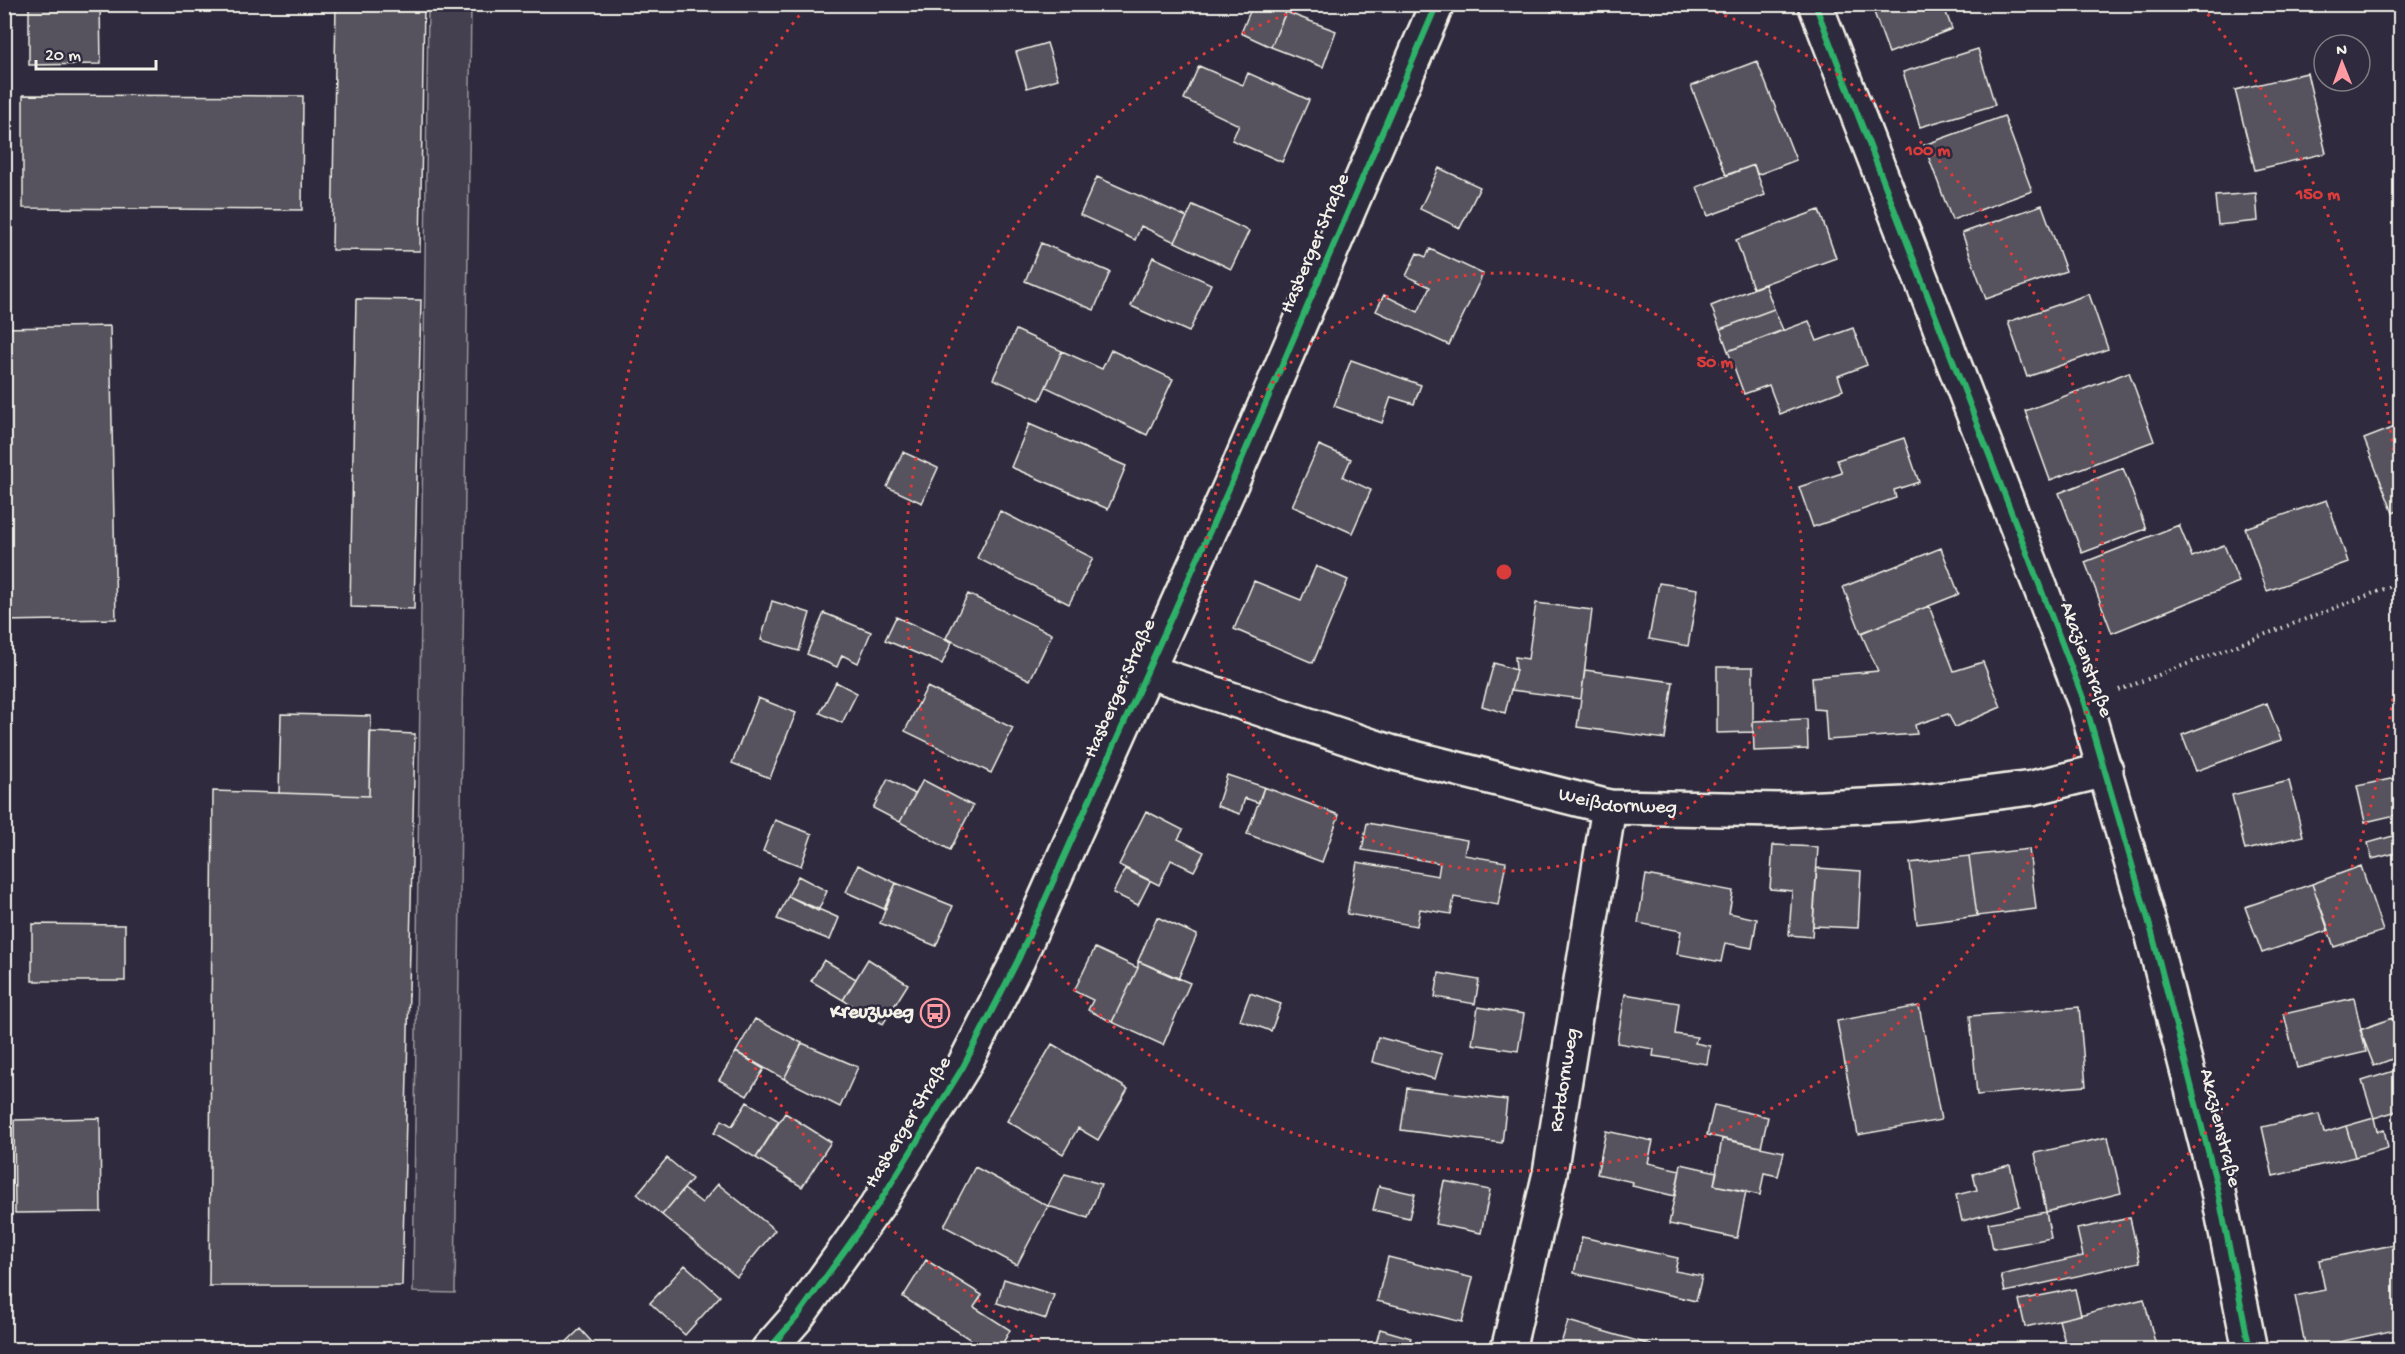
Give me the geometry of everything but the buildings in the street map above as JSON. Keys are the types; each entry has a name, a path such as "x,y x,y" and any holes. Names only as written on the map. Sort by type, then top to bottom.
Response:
{"street":[{"name":"Hasberger Straße","path":"768,1350 797,1317 879,1203 963,1067 1018,960 1235,475 1437,4"},
{"name":"Akazienstraße","path":"1815,4 2085,703 2152,933 2216,1182 2250,1350"},
{"name":"Weißdornweg","path":"1147,671 1390,752 1609,807 1781,810 1904,804 2032,788 2106,770"},
{"name":"Rotdornweg","path":"1508,1350 1550,1173 1609,807"}],"path":[{"path":"2085,703 2400,583"}],"shaded area":[{"path":"428,5 471,5 455,1293 413,1292"}],"cycle path":[{"path":"768,1350 797,1317 879,1203 963,1067 1018,960 1235,475 1437,4"},
{"path":"1815,4 2085,703 2152,933 2216,1182 2250,1350"}],"place":[{"name":"Kreuzweg","path":"935,1013"}]}
